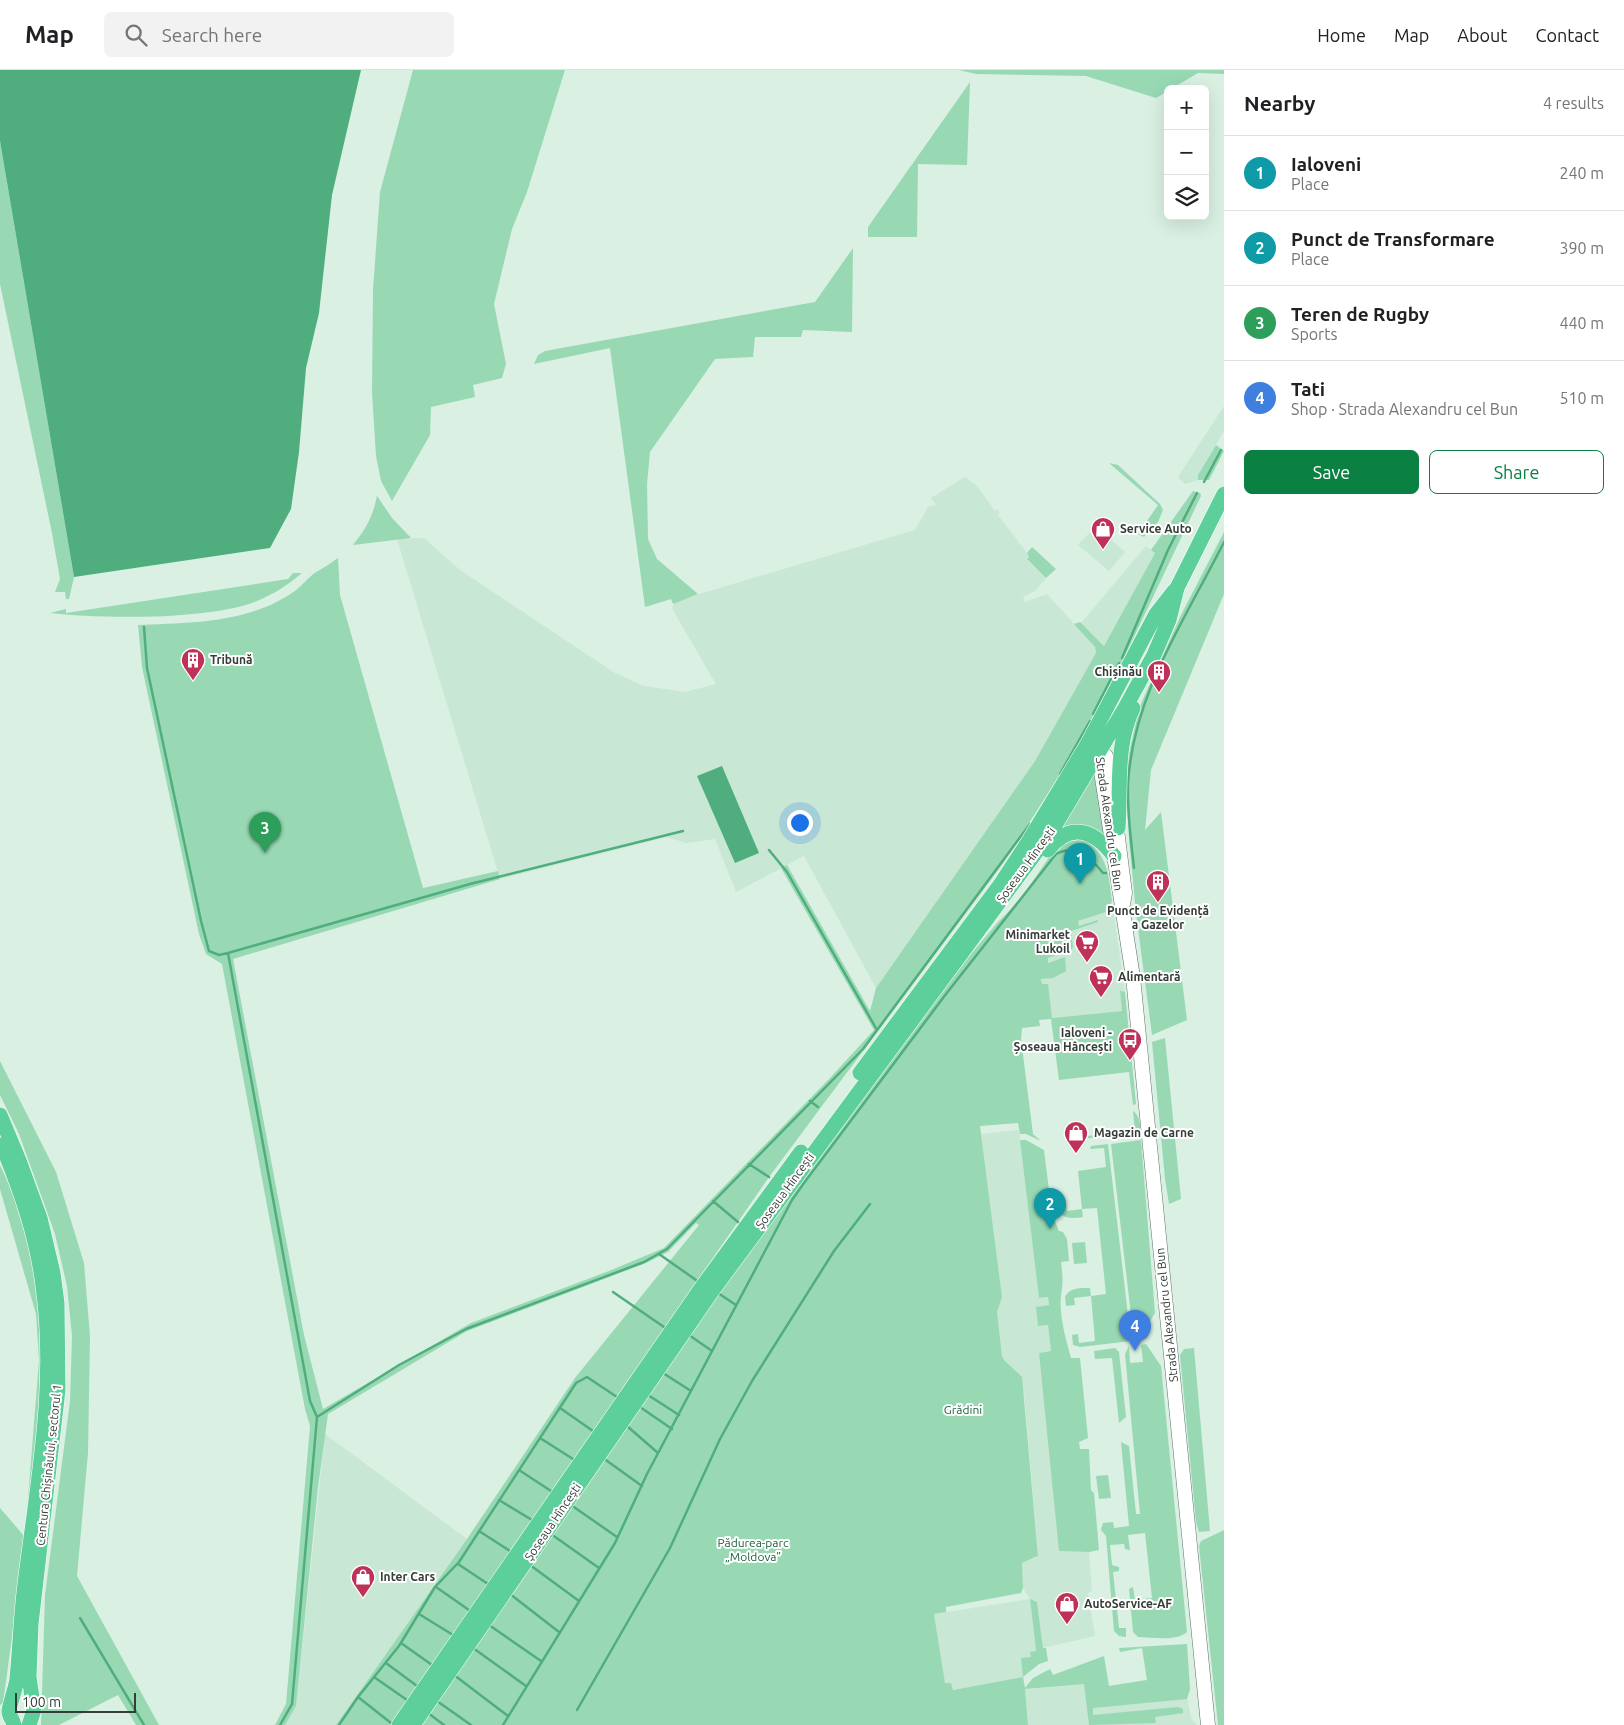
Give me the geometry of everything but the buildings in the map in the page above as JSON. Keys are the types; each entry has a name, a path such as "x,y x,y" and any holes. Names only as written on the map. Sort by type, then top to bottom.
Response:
{"highway":[{"path":"1097,752 1100,735 1136,663 1140,648 1156,614 1177,588 1224,494"},
{"path":"1118,828 1119,772 1123,742 1131,712 1150,671 1154,655 1169,620 1177,588"},
{"name":"Șoseaua Hîncești","path":"399,1725 745,1226 1000,884 1078,761 1131,660 1140,648"},
{"name":"Șoseaua Hîncești","path":"413,1725 712,1291 1038,850 1067,807 1154,655"},
{"path":"1078,761 1084,754 1097,752"},
{"path":"1000,884 1035,839 1089,755 1097,752"},
{"path":"916,1015 967,957 1055,840 1071,832 1087,833 1100,840 1114,856"},
{"name":"Centura Chișinăului, sectorul 1","path":"0,1115 26,1177 40,1218 53,1273 56,1303 58,1390 31,1624 29,1677 33,1714 29,1723 14,1723 9,1713 13,1701 44,1435 48,1349 43,1285 34,1237 20,1192 0,1141"},
{"path":"13,1701 21,1698 31,1703"}],"main road":[{"name":"Strada Alexandru cel Bun","path":"1097,752 1106,756 1108,762 1126,893 1123,904"},
{"name":"Strada Alexandru cel Bun","path":"1097,752 1119,894 1123,904 1133,977 1208,1725"}],"shaded area":[{"path":"0,70 361,70 332,195 319,313 306,368 299,452 291,509 270,548 74,577 0,141"},
{"path":"1224,406 1224,431 1198,475 1198,480 1185,484 1178,477"},
{"path":"965,477 977,486 995,511 997,509 1000,513 998,515 1030,557 1027,560 1046,578 1035,591 1023,597 1025,602 1047,594 1095,647 1096,653 1035,761 876,988 804,856 736,892 715,839 686,843 667,837 500,879 397,539 424,538 460,570 615,673 644,686 685,692 716,684 672,608 676,601 915,530 928,507 936,505 931,498"},
{"path":"1096,526 1125,552 1109,571 1078,545"},
{"path":"1146,546 1155,553 1104,646 1081,623"},
{"path":"722,766 759,853 735,863 697,776"},
{"path":"1112,901 1125,992 1120,992 1122,1011 1051,1018 1048,985 1042,985 1041,961 1071,931 1078,921 1105,912"},
{"path":"1019,1130 1039,1298 1048,1297 1049,1305 1036,1307 1048,1325 1051,1351 1039,1353 1060,1551 1089,1552 1092,1591 1088,1593 1095,1636 1043,1648 1037,1602 1030,1600 1036,1652 1031,1657 1023,1678 952,1690 945,1684 934,1614 1030,1599 1023,1588 1022,1563 1036,1558 1038,1553 1024,1393 1002,1356 997,1306 1002,1297 981,1134"},
{"path":"325,1434 467,1539 336,1725 285,1725 296,1706"},
{"path":"1147,1680 1190,1689 1187,1697 1191,1718 1197,1725 1028,1725 1025,1689 1084,1684 1109,1686"}],"green space":[{"path":"413,70 565,70 527,192 512,229 494,304 506,364 502,378 473,385 475,397 431,407 430,435 392,501 381,481 376,456 372,393 373,290 380,192"},
{"path":"959,70 1224,70 1224,74 1198,73 1178,85 1164,85 1164,93 1156,98 1086,76 976,74"},
{"path":"970,82 967,165 918,164 917,237 868,237 868,227"},
{"path":"0,141 74,577 69,599 66,599 65,592 55,592 60,579 52,533 0,284"},
{"path":"853,248 852,332 803,330 801,337 755,337 753,357 715,359 650,452 647,484 648,539 657,559 698,594 673,604 671,599 645,607 610,348 534,364 538,355 545,351 815,302"},
{"path":"1216,445 1224,451 1209,480 1198,480 1198,475"},
{"path":"1109,463 1118,465 1160,504 1163,510 1158,522 1144,537 1138,534 1158,505"},
{"path":"1193,491 1200,493 1201,496 1123,660 1070,759 1004,862 769,1177 390,1725 336,1725 467,1539 575,1378 699,1225 696,1223 668,1252 646,1263 467,1331 328,1414 318,1487 296,1706 285,1725 275,1725 286,1704 310,1426 305,1409 222,964 206,954 199,934 142,667 138,625 199,622 259,610 278,602 295,591 312,575 338,558 340,595 423,888 498,871 500,879 233,959 304,1335 323,1409 471,1323 609,1271 664,1248 830,1078 874,1030 781,868 787,865 870,1011 876,988 1035,761 1096,653 1095,647 1074,624 1080,622 1104,646 1155,553 1151,550"},
{"path":"377,496 392,518 411,538 353,545 368,522"},
{"path":"1224,532 1224,594 1151,770 1145,830 1161,812 1187,1020 1152,1035 1136,913 1129,839 1126,787 1128,758 1139,708 1181,615"},
{"path":"1032,547 1056,569 1046,578 1027,559 1029,557 1027,553"},
{"path":"293,573 302,573 281,589 257,601 212,612 125,617 50,613 66,609 66,613 288,579"},
{"path":"1097,769 1109,843 1060,829"},
{"name":"Pădurea-parc „Moldova”","path":"1083,840 1091,845 1102,858 1110,882 1112,901 1106,912 1078,921 1079,926 1098,920 1098,922 1071,931 1073,948 1048,958 1048,963 1065,957 1066,971 1053,978 1041,979 1042,984 1048,984 1052,1018 1122,1011 1120,991 1125,992 1136,1104 1133,1105 1129,1072 1059,1080 1051,1019 1039,1020 1040,1026 1022,1028 1021,1039 1033,1134 1041,1141 1026,1134 1020,1134 1018,1123 980,1126 1002,1297 997,1312 1002,1356 1022,1377 1038,1556 1022,1563 1023,1588 1021,1593 946,1607 946,1612 934,1614 945,1683 951,1683 953,1690 1023,1677 1025,1688 1033,1678 1050,1669 1053,1675 1104,1656 1109,1686 1147,1680 1142,1648 1120,1652 1119,1648 1187,1644 1190,1689 1187,1699 1093,1708 1093,1715 1178,1707 1183,1709 1183,1713 1155,1717 1156,1723 1089,1725 1084,1684 1025,1689 1028,1725 420,1725 744,1253 953,975 998,922 1020,900 1054,850 1067,841"},
{"path":"1165,1038 1181,1199 1169,1204 1152,1042"},
{"path":"0,1061 56,1172 84,1263 90,1336 88,1453 77,1576 159,1725 136,1725 118,1695 59,1725 41,1725 45,1595 70,1401 72,1336 67,1286 55,1234 19,1134 0,1095"},
{"path":"1133,1111 1139,1121 1139,1132 1067,1141 1067,1138 1135,1131"},
{"path":"1020,1140 1026,1140 1044,1150 1052,1214 1059,1231 1063,1232 1067,1239 1069,1261 1061,1262 1061,1312 1071,1358 1080,1358 1088,1438 1079,1442 1080,1449 1089,1449 1091,1490 1094,1493 1099,1550 1089,1552 1059,1551 1039,1353 1051,1351 1048,1325 1038,1326 1036,1307 1049,1305 1048,1297 1039,1298"},
{"path":"1141,1140 1155,1313 1150,1321 1147,1338 1134,1340 1111,1144"},
{"path":"1108,1144 1131,1341 1080,1347 1073,1345 1072,1335 1078,1334 1079,1343 1095,1341 1091,1296 1106,1294 1097,1208 1082,1209 1078,1171 1106,1167 1104,1148 1090,1149 1091,1146"},
{"path":"0,1165 17,1207 29,1250 37,1292 40,1335 38,1422 25,1532 39,1360 36,1314 0,1189"},
{"path":"1066,1203 1067,1211 1082,1209 1083,1217 1070,1218 1059,1213 1055,1204"},
{"path":"1085,1242 1087,1263 1074,1264 1072,1243"},
{"path":"1090,1288 1091,1296 1074,1298 1075,1305 1066,1306 1065,1297 1072,1290"},
{"path":"1146,1344 1161,1366 1187,1632 1170,1638 1138,1637 1133,1632 1129,1589 1133,1587 1135,1600 1152,1598 1145,1533 1128,1535 1130,1550 1125,1549 1124,1544 1110,1545 1112,1565 1119,1567 1119,1571 1113,1572 1119,1628 1126,1628 1126,1637 1119,1636 1114,1631 1106,1536 1101,1530 1103,1523 1113,1522 1114,1528 1129,1526 1121,1442 1129,1446 1136,1514 1140,1514 1125,1354 1129,1346 1130,1363 1143,1362 1141,1345"},
{"path":"1115,1348 1119,1352 1126,1417 1119,1423 1112,1358 1095,1359 1094,1351"},
{"path":"1194,1348 1210,1531 1199,1532 1196,1522 1180,1355 1184,1349"},
{"path":"1108,1475 1111,1498 1099,1499 1096,1476"},
{"path":"0,1508 25,1537 3,1703 0,1705"},
{"path":"1224,1530 1224,1725 1218,1725 1199,1546 1201,1541"},
{"path":"1030,1599 1037,1602 1043,1648 1046,1648 1048,1661 1039,1664 1023,1677 1021,1658 1031,1657 1030,1652 1036,1651"}],"waterway":[{"path":"1204,482 1221,450"},
{"path":"1122,658 1168,550 1197,493"},
{"path":"1134,868 1128,784 1132,751 1140,719 1150,688 1163,658 1224,542"},
{"path":"144,627 147,668 201,921 209,951 219,955 228,953"},
{"path":"1093,714 1119,663"},
{"path":"1060,774 1090,721"},
{"path":"317,1417 399,1365 466,1329 644,1262 667,1249 863,1049 1030,824"},
{"path":"280,1725 292,1704 317,1417 310,1401 228,953 470,884 683,831"},
{"path":"769,850 787,872 877,1030"},
{"path":"503,1725 615,1543 647,1474 792,1200 804,1183 946,994 1056,854 1063,851 1076,851 1088,857 1103,873 1106,873"},
{"path":"810,1101 818,1107"},
{"path":"749,1164 769,1177"},
{"path":"713,1201 738,1222"},
{"path":"577,1710 670,1548 720,1439 752,1381 834,1251 870,1204"},
{"path":"659,1254 696,1280"},
{"path":"613,1292 664,1327"},
{"path":"718,1293 736,1305"},
{"path":"689,1335 712,1351"},
{"path":"663,1373 691,1391"},
{"path":"339,1725 358,1697 399,1646 435,1587 459,1562 576,1383 587,1377 617,1397"},
{"path":"648,1395 679,1415"},
{"path":"640,1407 672,1429"},
{"path":"560,1408 593,1431"},
{"path":"627,1426 658,1453"},
{"path":"540,1438 573,1459"},
{"path":"603,1458 642,1486"},
{"path":"519,1470 551,1491"},
{"path":"499,1500 532,1520"},
{"path":"571,1505 617,1537"},
{"path":"479,1531 510,1551"},
{"path":"551,1534 599,1568"},
{"path":"458,1564 488,1584"},
{"path":"530,1565 579,1601"},
{"path":"436,1587 469,1610"},
{"path":"510,1594 559,1632"},
{"path":"419,1614 453,1635"},
{"path":"80,1618 144,1725"},
{"path":"489,1625 541,1661"},
{"path":"401,1643 432,1665"},
{"path":"473,1648 526,1686"},
{"path":"386,1663 417,1686"},
{"path":"454,1675 508,1716"},
{"path":"374,1677 407,1700"},
{"path":"358,1697 391,1723"},
{"path":"437,1701 471,1725"},
{"path":"428,1713 444,1725"}],"place":[{"name":"Service Auto","path":"1103,550"},
{"name":"Tribună","path":"193,681"},
{"name":"Chișinău","path":"1159,693"},
{"name":"Teren de Rugby","path":"265,853"},
{"name":"Ialoveni","path":"1080,884"},
{"name":"Punct de Evidență a Gazelor","path":"1158,903"},
{"name":"Minimarket Lukoil","path":"1087,963"},
{"name":"Alimentară","path":"1101,998"},
{"name":"Ialoveni - Șoseaua Hâncești","path":"1130,1061"},
{"name":"Magazin de Carne","path":"1076,1154"},
{"name":"Punct de Transformare","path":"1050,1229"},
{"name":"Tati","path":"1135,1351"},
{"name":"Inter Cars","path":"363,1598"},
{"name":"AutoService-AF","path":"1067,1625"}],"park label":[{"name":"Grădini","path":"963,1410"}]}
